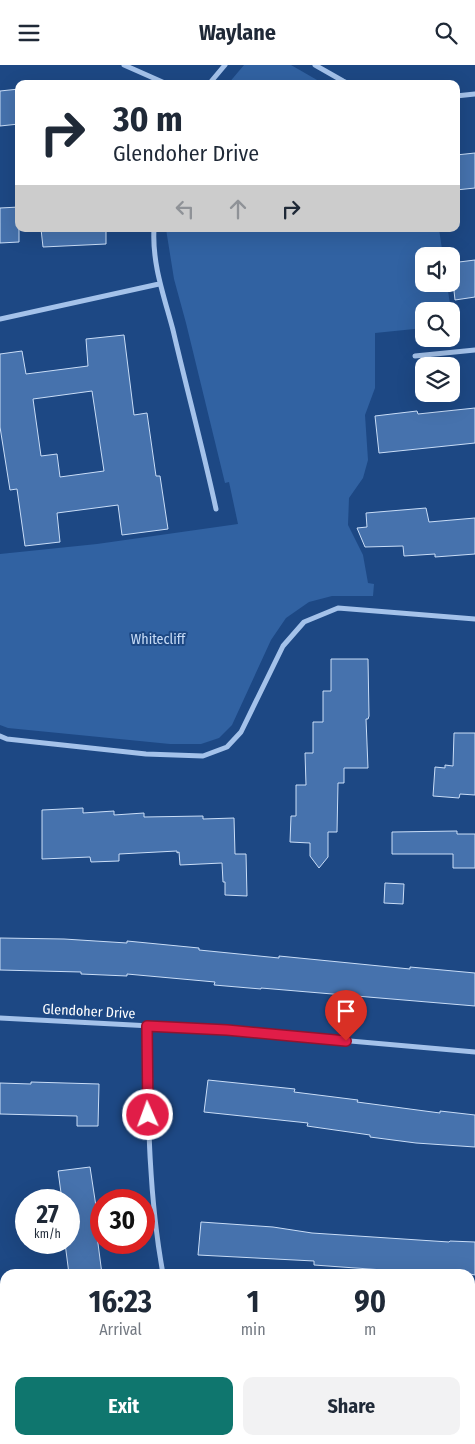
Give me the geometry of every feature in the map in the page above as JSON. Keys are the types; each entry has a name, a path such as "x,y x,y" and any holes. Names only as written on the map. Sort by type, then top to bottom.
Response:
{"street":[{"path":"124,65 158,80"},
{"path":"212,80 225,65"},
{"path":"314,65 340,80"},
{"path":"460,96 475,94"},
{"path":"154,232 153,245 159,284 170,319 216,509"},
{"path":"0,319 159,284"},
{"path":"415,357 475,350"},
{"path":"0,737 146,754 203,756 227,747 241,732 283,647 304,621 338,608 475,619"},
{"name":"Glendoher Drive","path":"0,1018 227,1030 475,1052"},
{"path":"147,1026 149,1149 158,1246 162,1269"}],"green space":[{"path":"244,65 291,65 317,80 231,80"},
{"name":"Whitecliff","path":"166,232 439,232 442,247 415,247 415,292 448,292 450,302 415,302 415,329 375,333 375,388 365,415 368,460 363,478 349,498 348,525 363,555 368,583 374,584 373,596 332,596 309,602 286,618 271,640 232,725 219,738 201,744 170,744 8,728 0,725 0,554 97,544 238,524 229,482 225,483 174,279"}],"building":[{"path":"15,89 15,124 0,126 0,91"},
{"path":"475,153 475,188 460,190 460,155"},
{"path":"15,207 15,232 19,232 19,242 0,243 0,208"},
{"path":"41,232 106,232 106,244 43,247"},
{"path":"475,260 475,297 455,300 454,292 460,292 460,262"},
{"path":"124,335 134,415 147,413 156,476 160,476 168,529 122,535 118,505 57,513 60,542 25,546 17,489 10,490 0,427 0,354 22,351 26,374 88,366 86,339","holes":["92,391 104,471 60,477 57,454 41,456 33,399"]},
{"path":"475,408 475,443 379,453 375,416 417,411 418,414"},
{"path":"426,508 429,522 475,518 475,554 435,557 435,554 404,556 403,546 365,547 357,528 367,527 366,513"},
{"path":"331,659 368,659 369,716 366,719 368,768 344,768 344,783 338,783 337,832 328,832 328,857 319,868 310,856 310,843 290,842 291,816 296,816 296,785 306,785 305,753 313,753 313,722 323,722 323,691 331,691"},
{"path":"454,733 475,733 475,795 460,794 459,798 433,796 435,767 445,768 445,765 453,766"},
{"path":"83,808 83,813 114,811 114,815 144,813 144,817 203,816 203,819 234,818 235,854 246,854 247,896 225,895 222,863 180,865 179,852 177,853 177,851 119,854 119,861 91,862 90,857 42,859 42,810"},
{"path":"457,831 457,834 475,834 475,868 453,868 453,854 392,854 392,832"},
{"path":"385,883 404,884 403,904 384,903"},
{"path":"0,938 64,939 127,943 127,941 279,958 279,956 410,969 410,967 475,973 475,1006 214,985 215,982 127,974 127,976 81,974 81,972 0,970"},
{"path":"208,1080 295,1089 294,1092 440,1113 440,1111 475,1115 475,1147 416,1143 307,1126 308,1123 204,1112"},
{"path":"31,1082 99,1084 98,1126 77,1126 77,1116 0,1114 0,1083 31,1084"},
{"path":"90,1167 93,1189 90,1189 90,1254 99,1254 101,1269 68,1269 66,1254 80,1254 80,1189 60,1189 58,1171"},
{"path":"201,1222 273,1227 312,1233 475,1242 475,1269 370,1269 314,1265 314,1261 198,1255"}],"route":[{"path":"148,1115 147,1026 227,1030 346,1041"}]}
